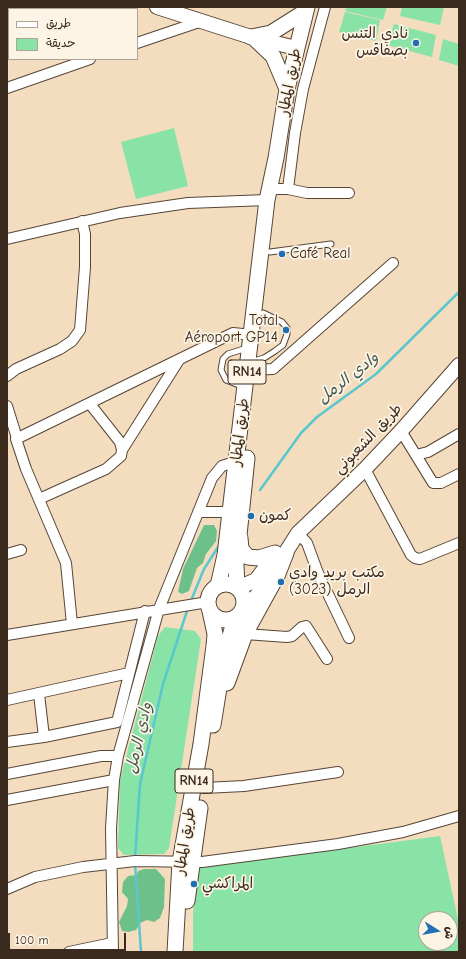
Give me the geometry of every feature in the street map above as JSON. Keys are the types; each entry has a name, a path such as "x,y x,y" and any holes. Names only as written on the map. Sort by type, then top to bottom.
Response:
{"main road":[{"name":"طريق المطار","path":"218,586 224,555 246,388 263,313 270,252 276,158 287,88 307,9"},
{"path":"252,37 271,33 307,9"},
{"path":"252,37 273,56 287,88"},
{"name":"طريق المطار","path":"237,588 236,564 253,356 275,192"},
{"path":"210,746 223,698 246,634 277,576 280,553 258,558 248,557 242,549 239,531"},
{"path":"218,586 227,584 237,588"},
{"name":"RN14","path":"209,607 211,593 218,586"},
{"name":"RN14","path":"237,588 244,600 240,614"},
{"name":"طريق المطار","path":"175,952 214,646 215,634 209,607"},
{"path":"209,607 214,616 224,620 229,620 240,614"},
{"name":"طريق المطار","path":"186,952 186,862 204,788 224,657 232,629 240,614"}],"street":[{"path":"157,7 252,37 296,48"},
{"path":"275,192 295,133 302,97 325,7"},
{"path":"138,43 202,21"},
{"path":"7,88 87,60"},
{"path":"7,239 120,213 188,203 275,192 349,194"},
{"path":"7,376 16,369 72,342 80,330 85,267 85,234 82,221"},
{"path":"13,440 90,404 233,333 253,356 273,369 393,263"},
{"path":"39,499 106,469 116,462 121,456 122,450 179,360"},
{"name":"طريق الشعبوني","path":"240,614 263,588 280,553 284,541 298,533 365,469 401,431 459,365"},
{"path":"90,404 120,442 122,450"},
{"path":"7,406 13,440 66,563 72,624"},
{"path":"401,431 433,483 441,483 459,474"},
{"path":"416,455 428,452 459,434"},
{"path":"122,724 159,609 208,486 218,470 228,464 236,465"},
{"path":"365,469 411,555 415,558 420,558 459,543"},
{"path":"198,512 230,512"},
{"path":"298,533 307,542 318,573 349,638"},
{"path":"7,554 21,550"},
{"name":"طريق الشعبوني","path":"237,588 256,580 280,553"},
{"path":"7,635 159,609 209,607"},
{"path":"69,952 112,948 111,864 114,780 129,673 145,612"},
{"path":"246,634 287,637 292,636 302,627 306,626 327,659"},
{"path":"7,700 129,673"},
{"path":"39,694 44,737"},
{"path":"7,742 122,724"},
{"path":"7,774 102,756 118,756"},
{"path":"204,788 244,786 338,772"},
{"path":"7,800 114,780"},
{"path":"7,889 44,875 111,864 135,862 186,862 373,839 459,816"}],"lane":[{"path":"270,252 331,244"},
{"path":"246,388 226,380 221,370 223,359 228,354 264,358 276,351 283,344 287,334 287,328 282,322 263,313"}],"green space":[{"path":"347,7 387,7 383,20 345,11"},
{"path":"402,7 444,7 440,25 400,16"},
{"path":"345,12 380,20 376,41 339,32"},
{"path":"394,24 436,35 432,57 387,45"},
{"path":"443,39 459,44 459,66 439,60"},
{"path":"174,128 188,186 136,199 121,142"},
{"path":"204,525 214,525 217,531 216,541 206,554 203,563 197,568 189,591 182,594 178,592 183,569"},
{"path":"165,627 195,631 201,639 169,848 164,854 124,855 118,848 120,780 158,636"},
{"path":"440,836 456,911 418,911 418,951 458,951 458,919 459,924 458,952 193,952 193,914 197,868"},
{"path":"144,869 156,869 165,879 164,907 160,918 154,922 147,920 140,923 136,930 128,932 122,931 119,922 127,906 128,899 122,892 123,882 128,876 137,875 138,871"}],"waterway":[{"name":"وادي الرمل","path":"260,490 301,433 317,417 376,374 459,292"},
{"name":"وادي الرمل","path":"190,603 204,569 220,544"},
{"name":"وادي الرمل","path":"135,858 140,784 163,684 188,608"},
{"name":"وادي الرمل","path":"135,863 141,952"}],"place":[{"name":"نادي التنس بصفاقس","path":"416,43"},
{"name":"Café Real","path":"282,254"},
{"name":"Total Aéroport GP14","path":"286,330"},
{"name":"كمون","path":"251,516"},
{"name":"مكتب بريد وادي الرمل (3023)","path":"281,582"},
{"name":"المراكشي","path":"194,884"}]}
